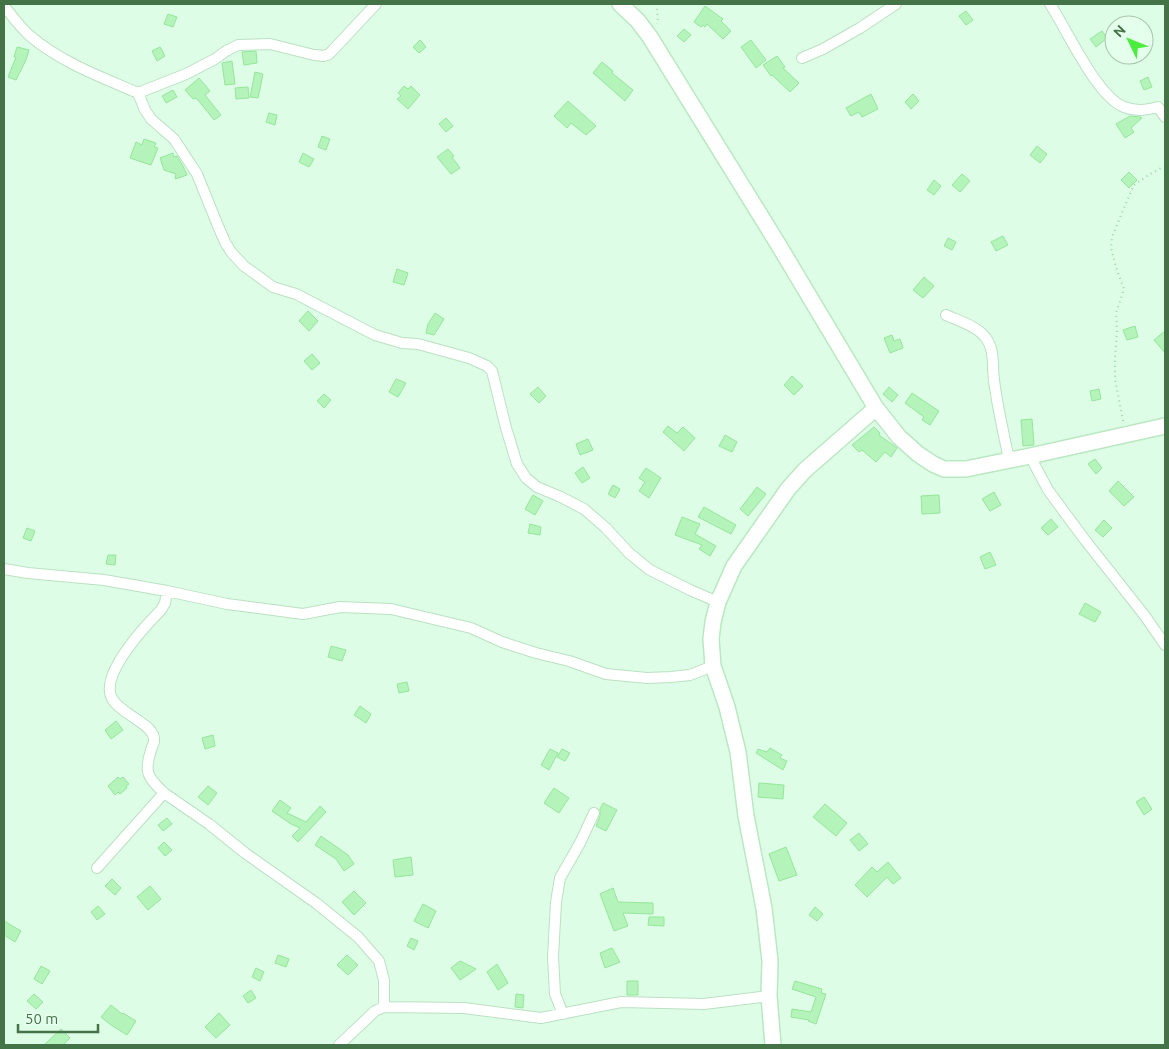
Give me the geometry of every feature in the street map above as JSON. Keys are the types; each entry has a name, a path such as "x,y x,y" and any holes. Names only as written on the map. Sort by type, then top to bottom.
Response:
{"street":[{"path":"138,93 186,74 238,45 270,44 314,55 327,55 376,4"},
{"path":"620,4 650,37 783,252 876,408 899,437 918,454 932,464 944,469 966,469 1165,426"},
{"path":"802,58 823,49 853,32 896,4"},
{"path":"1050,4 1098,84 1112,100 1123,107 1144,111 1162,104 1165,117"},
{"path":"4,6 28,34 53,53 138,93 151,119 174,139 198,174 225,242 231,252 244,266 273,287 296,294 375,335 469,358 486,366 492,371 517,464 526,478 537,487 584,509 606,528 628,553 650,570 718,602"},
{"path":"946,315 974,328 985,337 990,346 994,380 1009,460"},
{"path":"774,1045 769,996 770,961 764,908 746,816 738,752 727,708 713,666 711,639 713,622 718,602 734,566 788,489 805,470 876,408"},
{"path":"1030,456 1048,490 1165,646"},
{"path":"4,568 28,573 104,580 227,604 302,614 340,607 391,609 471,628 502,642 536,653 569,660 606,674 647,678 671,677 690,675 713,666"},
{"path":"167,591 165,603 161,610 124,652 110,682 110,694 113,701 153,734 155,739 147,769 149,776 164,793 316,903 358,937 379,961 384,980 384,1007"},
{"path":"97,868 164,793"},
{"path":"563,1014 555,994 553,957 556,902 560,878 594,813"},
{"path":"339,1045 374,1011 384,1007 464,1008 541,1018 622,1002 704,1004 769,996"}],"path":[{"path":"650,37 655,29 658,18 656,4"},
{"path":"1129,435 1122,419 1115,379 1116,314 1124,289 1111,248 1112,237 1134,185 1165,166"}],"building":[{"path":"705,6 723,19 721,21 731,31 723,39 707,24 705,27 703,25 701,27 694,22"},
{"path":"966,11 973,20 966,25 959,16"},
{"path":"168,14 177,17 173,27 164,24"},
{"path":"684,29 691,35 684,42 677,36"},
{"path":"1102,31 1104,34 1104,40 1096,47 1090,39"},
{"path":"420,40 426,47 419,53 413,47"},
{"path":"751,40 766,60 756,68 741,47"},
{"path":"17,47 29,50 16,80 8,77 16,57 14,57"},
{"path":"160,47 165,56 157,61 152,51"},
{"path":"256,51 257,63 244,65 242,52"},
{"path":"777,56 785,67 783,68 799,83 790,92 771,76 763,65"},
{"path":"232,61 235,84 225,85 222,63"},
{"path":"602,62 633,90 625,101 593,73"},
{"path":"255,72 263,74 258,98 250,97"},
{"path":"1148,77 1152,87 1144,90 1140,81"},
{"path":"199,78 210,91 205,95 221,115 214,120 198,100 193,99 185,90"},
{"path":"404,86 408,89 411,86 420,95 408,109 397,99 401,96 398,93"},
{"path":"248,87 249,98 236,99 235,88"},
{"path":"173,90 177,97 166,103 162,96"},
{"path":"871,94 878,109 862,117 859,112 851,116 846,108"},
{"path":"913,94 919,101 911,109 905,102"},
{"path":"568,101 596,126 586,135 571,123 567,128 554,116"},
{"path":"269,113 277,115 275,125 266,122"},
{"path":"1130,116 1142,118 1131,128 1134,132 1125,138 1116,124"},
{"path":"446,118 453,126 446,132 439,124"},
{"path":"322,136 330,139 326,150 318,147"},
{"path":"144,139 156,143 154,147 158,148 151,165 130,158 136,142 142,145"},
{"path":"1037,146 1047,154 1040,163 1030,155"},
{"path":"448,149 460,168 451,174 437,157"},
{"path":"173,153 174,157 177,156 187,175 175,179 176,174 164,170 160,158"},
{"path":"303,153 314,159 309,167 299,162"},
{"path":"1129,172 1137,180 1129,188 1121,180"},
{"path":"962,174 970,181 960,192 952,185"},
{"path":"934,180 941,186 934,195 927,190"},
{"path":"1003,236 1008,245 996,251 991,242"},
{"path":"948,238 956,242 952,250 944,246"},
{"path":"397,269 408,273 404,285 393,282"},
{"path":"924,277 934,286 923,298 913,290"},
{"path":"308,311 318,321 309,331 299,321"},
{"path":"435,313 444,319 434,335 426,333 428,324"},
{"path":"1135,326 1138,337 1127,340 1123,330"},
{"path":"1165,331 1165,353 1154,340"},
{"path":"892,335 894,341 900,339 903,348 890,353 884,338"},
{"path":"312,354 320,363 312,370 304,361"},
{"path":"792,376 803,386 794,395 784,385"},
{"path":"396,379 406,383 398,397 389,392"},
{"path":"538,387 546,396 539,403 530,394"},
{"path":"889,387 898,395 892,402 883,394"},
{"path":"1099,389 1101,399 1092,401 1090,391"},
{"path":"912,393 939,411 930,425 922,420 924,417 905,403"},
{"path":"324,394 331,400 324,408 317,401"},
{"path":"1032,419 1034,445 1023,446 1021,420"},
{"path":"668,426 677,433 683,427 695,438 684,451 663,432"},
{"path":"874,427 880,433 879,435 897,448 891,457 885,452 876,462 862,450 859,452 852,445"},
{"path":"725,435 737,442 732,452 719,446"},
{"path":"588,439 593,450 580,455 576,444"},
{"path":"1095,459 1102,468 1096,474 1088,464"},
{"path":"583,467 590,478 582,483 575,473"},
{"path":"646,468 661,478 649,498 639,491 645,482 639,478"},
{"path":"1118,481 1134,497 1124,506 1109,491"},
{"path":"613,485 620,489 615,498 608,494"},
{"path":"757,487 766,494 748,516 740,509"},
{"path":"994,492 1001,505 990,511 982,499"},
{"path":"533,495 543,501 535,515 525,509"},
{"path":"939,495 940,513 922,514 921,496"},
{"path":"704,507 736,525 731,534 698,517"},
{"path":"682,517 700,524 695,534 716,546 710,556 699,549 702,545 675,535"},
{"path":"1051,519 1058,527 1048,535 1041,528"},
{"path":"1104,520 1112,528 1103,537 1095,530"},
{"path":"530,524 541,527 540,535 528,533"},
{"path":"27,528 35,531 31,541 23,538"},
{"path":"990,552 996,565 985,569 980,557"},
{"path":"108,555 116,555 115,565 106,564"},
{"path":"1085,603 1101,612 1095,622 1079,614"},
{"path":"331,646 346,650 342,661 328,657"},
{"path":"407,682 409,691 399,693 397,684"},
{"path":"360,706 371,714 366,723 354,715"},
{"path":"116,721 123,730 111,739 105,730"},
{"path":"213,735 215,746 205,749 202,738"},
{"path":"770,748 782,755 780,758 787,761 783,770 756,753 758,749 767,752"},
{"path":"550,749 558,753 549,770 541,765"},
{"path":"562,749 570,753 565,761 557,757"},
{"path":"118,777 120,779 123,777 129,784 120,794 118,792 115,795 108,786"},
{"path":"759,783 784,785 783,799 758,797"},
{"path":"208,786 217,793 208,805 198,797"},
{"path":"554,788 569,798 559,813 544,803"},
{"path":"1144,797 1152,809 1144,815 1136,802"},
{"path":"280,800 291,808 287,813 306,822 320,806 326,812 298,842 292,836 300,828 272,811"},
{"path":"603,803 617,810 606,831 596,826"},
{"path":"825,804 847,823 836,836 813,817"},
{"path":"167,818 172,824 163,831 158,825"},
{"path":"859,833 868,844 859,851 850,840"},
{"path":"321,836 348,855 354,864 344,871 336,859 315,845"},
{"path":"164,842 172,850 165,856 158,848"},
{"path":"786,847 797,875 779,881 769,854"},
{"path":"411,857 413,875 395,877 393,860"},
{"path":"888,862 901,878 893,884 887,877 867,897 855,885 872,867 877,872"},
{"path":"112,879 121,888 115,895 105,886"},
{"path":"150,886 161,899 148,910 137,897"},
{"path":"613,888 618,902 653,903 653,914 623,913 628,926 614,931 600,894"},
{"path":"354,891 366,903 354,915 342,902"},
{"path":"423,904 436,911 428,928 414,921"},
{"path":"98,906 105,914 97,920 91,912"},
{"path":"815,907 823,914 817,921 809,915"},
{"path":"649,917 664,917 664,926 648,925"},
{"path":"4,921 21,931 15,942 4,935"},
{"path":"411,938 418,941 414,950 407,946"},
{"path":"612,948 620,962 605,968 600,953"},
{"path":"278,955 289,959 286,967 275,963"},
{"path":"347,955 358,965 348,975 337,965"},
{"path":"460,961 476,969 460,980 451,968"},
{"path":"497,964 508,983 498,990 487,972"},
{"path":"41,966 50,971 42,984 34,979"},
{"path":"256,968 264,972 260,981 252,977"},
{"path":"627,981 638,981 638,995 627,995"},
{"path":"795,981 822,989 821,993 826,994 816,1024 809,1020 791,1017 792,1009 811,1012 816,997 792,989"},
{"path":"251,990 256,998 248,1003 243,996"},
{"path":"34,994 43,1002 36,1009 27,1001"},
{"path":"516,994 524,995 523,1008 515,1007"},
{"path":"111,1005 122,1014 136,1021 127,1035 101,1017"},
{"path":"219,1013 230,1025 216,1038 205,1027"},
{"path":"61,1029 70,1038 63,1045 44,1045"}]}
